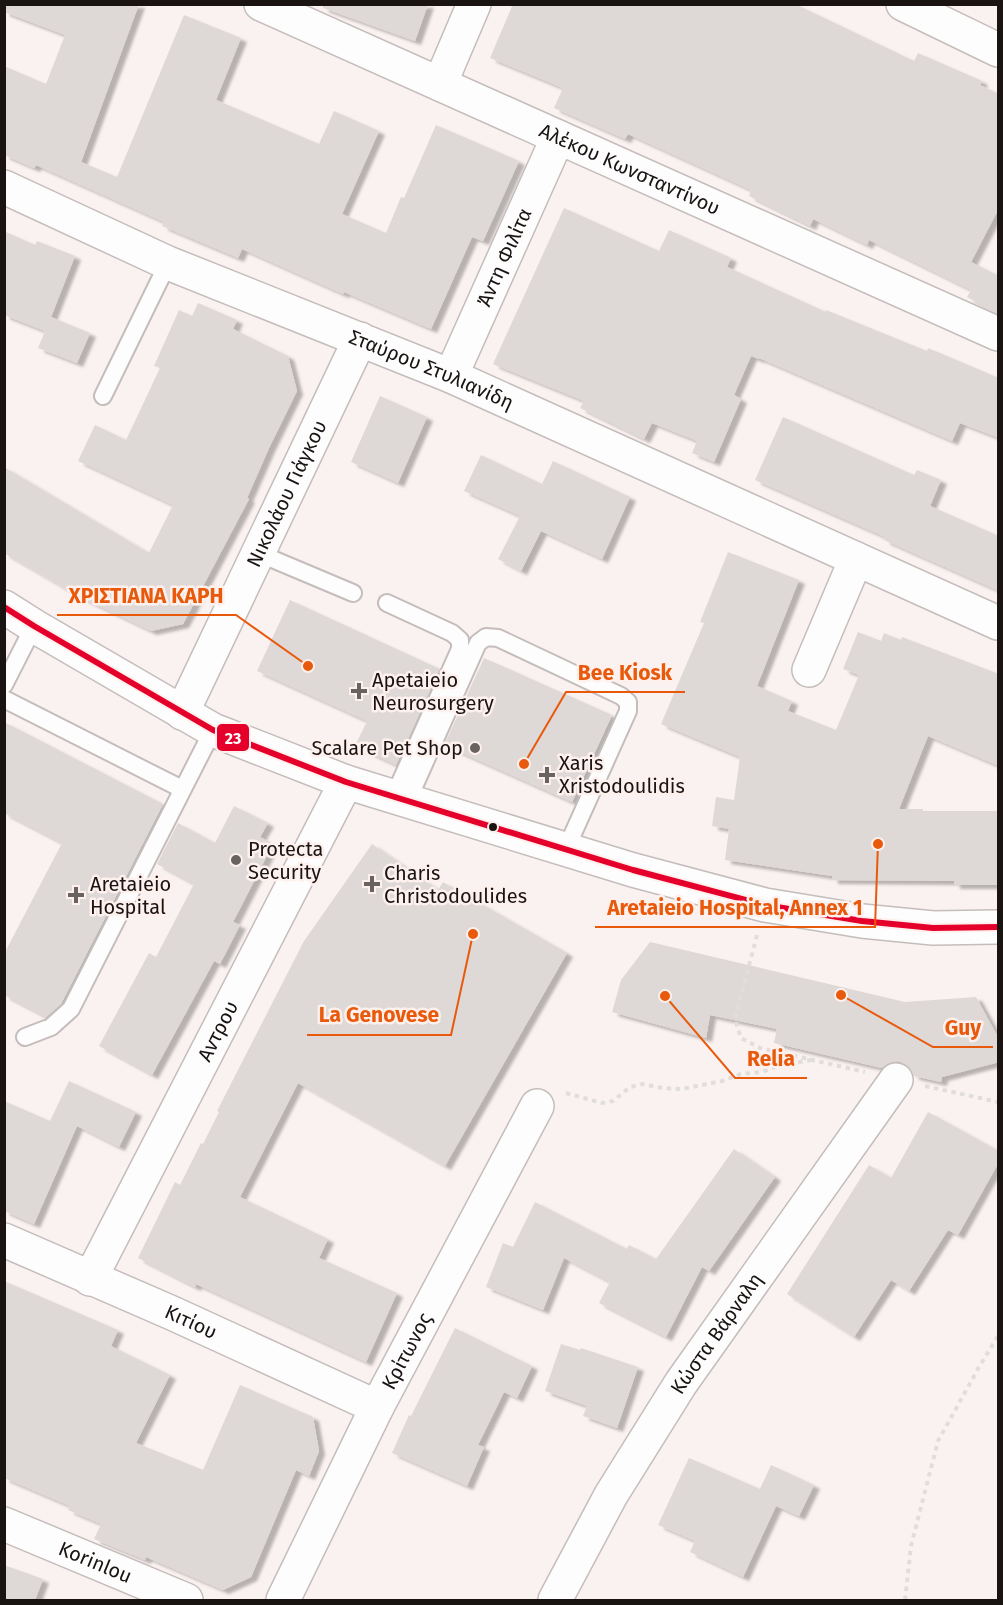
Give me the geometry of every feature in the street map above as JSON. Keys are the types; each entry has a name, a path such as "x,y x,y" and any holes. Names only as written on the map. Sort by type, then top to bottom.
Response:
{"street":[{"name":"Αλέκου Κωνσταντίνου","path":"261,4 999,334"},
{"path":"440,84 474,4"},
{"path":"903,4 999,50"},
{"name":"Άντη Φιλίτα","path":"451,376 558,137"},
{"name":"Σταύρου Στυλιανίδη","path":"4,187 168,263 451,376 999,623"},
{"name":"Νικολάου Γιάγκου","path":"182,713 360,339"},
{"path":"809,670 856,559"},
{"path":"5,608 213,730 346,782 633,870 765,905 862,921 933,928 999,927"},
{"name":"Αντρου","path":"90,1279 346,782"},
{"name":"Κώστα Βάρναλη","path":"555,1600 611,1495 681,1383 896,1080"},
{"name":"Κρίτωνος","path":"283,1600 377,1407 537,1106"},
{"name":"Κιτίου","path":"4,1240 172,1313 377,1407"},
{"name":"Korinlou","path":"4,1524 186,1600"}],"lane":[{"path":"104,396 168,263"},
{"path":"258,553 353,593"},
{"path":"387,603 452,633 460,640 460,649 401,798"},
{"path":"4,686 34,626"},
{"path":"401,798 478,643 486,637 498,638 621,696 628,702 628,711 566,849"},
{"path":"4,699 182,789"},
{"path":"24,1038 51,1027 71,1009 213,730"}],"path":[{"path":"765,905 735,1019 741,1038 760,1048 999,1102"},
{"path":"537,1106 549,1096 561,1092 602,1103 613,1101 630,1086 643,1083 662,1088 682,1089 762,1071 778,1065 813,1059"},
{"path":"904,1600 911,1546 938,1441 999,1336"}],"building":[{"path":"4,4 139,4 81,162 117,177 184,15 241,38 216,100 319,144 334,111 379,131 342,214 386,233 436,125 519,161 483,241 472,237 431,329 344,292 343,294 242,249 238,258 162,226 164,222 36,165 34,168 4,155 4,66 46,84 65,35 4,12"},
{"path":"323,4 428,4 415,41 323,8"},
{"path":"513,4 795,4 914,61 918,53 982,81 980,85 999,94 999,208 971,262 999,276 999,314 967,297 971,290 869,240 867,245 813,219 810,226 749,196 751,190 628,134 625,139 554,108 563,88 490,58"},
{"path":"564,208 659,251 669,230 731,258 727,267 826,312 826,310 927,351 928,348 999,378 999,438 960,423 952,441 751,356 734,395 741,399 714,462 692,453 697,441 652,423 644,439 580,408 584,401 493,364"},
{"path":"4,231 35,245 37,241 75,256 49,322 51,317 90,333 77,363 38,348 45,331 4,315"},
{"path":"198,303 237,320 233,329 288,356 297,391 269,448 247,498 249,499 183,624 151,631 82,598 4,553 4,467 149,553 173,505 78,461 95,425 126,440 160,368 154,366 179,310 192,316"},
{"path":"380,396 427,417 398,483 351,462"},
{"path":"783,417 914,475 917,470 941,480 930,506 999,536 999,591 884,540 885,537 755,480"},
{"path":"481,455 542,484 553,461 630,497 602,559 541,531 521,571 498,559 520,516 464,491"},
{"path":"728,552 799,580 757,686 792,701 788,711 836,730 859,675 843,669 858,632 881,641 884,633 901,640 902,637 999,674 999,766 928,736 899,809 999,811 999,885 954,885 954,881 832,880 832,876 725,860 729,829 712,826 716,797 734,800 740,757 661,724 704,623 700,622"},
{"path":"290,600 440,669 396,765 355,746 367,721 257,671"},
{"path":"484,658 612,715 572,802 444,745"},
{"name":"Aretaieio Hospital","path":"4,722 163,804 61,1004 46,1017 4,995 4,954 62,843 4,813"},
{"path":"234,806 268,823 260,837 273,844 233,922 240,925 220,964 214,961 152,1075 99,1046 149,953 156,957 194,884 157,864 178,823 215,843"},
{"path":"372,844 438,890 443,882 567,953 445,1166 298,1083 240,1197 328,1239 319,1258 397,1293 366,1362 196,1284 195,1287 138,1258 175,1182 180,1185 201,1143 203,1144 219,1112 217,1111 304,941"},
{"path":"650,942 905,1002 976,997 999,1039 999,1062 942,1077 941,1082 914,1076 907,1065 898,1061 882,1068 774,1043 777,1029 710,1015 706,1038 612,1012 621,980"},
{"path":"69,1081 136,1112 119,1147 77,1126 34,1224 4,1211 4,1101 50,1121"},
{"path":"928,1112 999,1151 999,1162 958,1235 948,1230 909,1291 891,1280 854,1337 787,1294 869,1165 891,1178"},
{"path":"734,1149 775,1177 709,1271 702,1267 666,1337 599,1303 610,1282 564,1258 543,1310 486,1287 503,1243 513,1247 535,1202 627,1249 629,1245 656,1259"},
{"path":"4,1281 118,1330 111,1346 170,1375 136,1443 203,1470 240,1385 313,1417 319,1451 309,1476 296,1470 251,1577 223,1590 146,1557 145,1560 94,1539 101,1524 68,1510 70,1506 4,1478"},
{"path":"455,1328 532,1366 517,1398 504,1392 478,1445 484,1447 467,1486 392,1453 409,1415 411,1416"},
{"path":"561,1344 580,1350 581,1348 638,1367 617,1428 583,1416 587,1406 545,1391"},
{"path":"689,1458 760,1489 771,1465 814,1485 799,1516 776,1506 743,1577 690,1552 695,1541 658,1525"},
{"path":"4,1565 43,1579 35,1600 4,1600"}],"transit line":[{"name":"23","path":"4,607 213,730 346,782 633,870 765,905 862,921 933,928 998,927"}],"place":[{"name":"ΧΡΙΣΤΙΑΝΑ ΚΑΡΗ","path":"308,666"},
{"name":"Apetaieio Neurosurgery","path":"359,691"},
{"name":"Scalare Pet Shop","path":"475,748"},
{"name":"Bee Kiosk","path":"524,764"},
{"name":"Xaris Xristodoulidis","path":"547,775"},
{"name":"Aretaieio Hospital, Annex 1","path":"878,844"},
{"name":"Protecta Security","path":"236,860"},
{"name":"Charis Christodoulides","path":"372,884"},
{"name":"Aretaieio Hospital","path":"76,895"},
{"name":"La Genovese","path":"473,934"},
{"name":"Guy","path":"841,995"},
{"name":"Relia","path":"665,996"}]}
